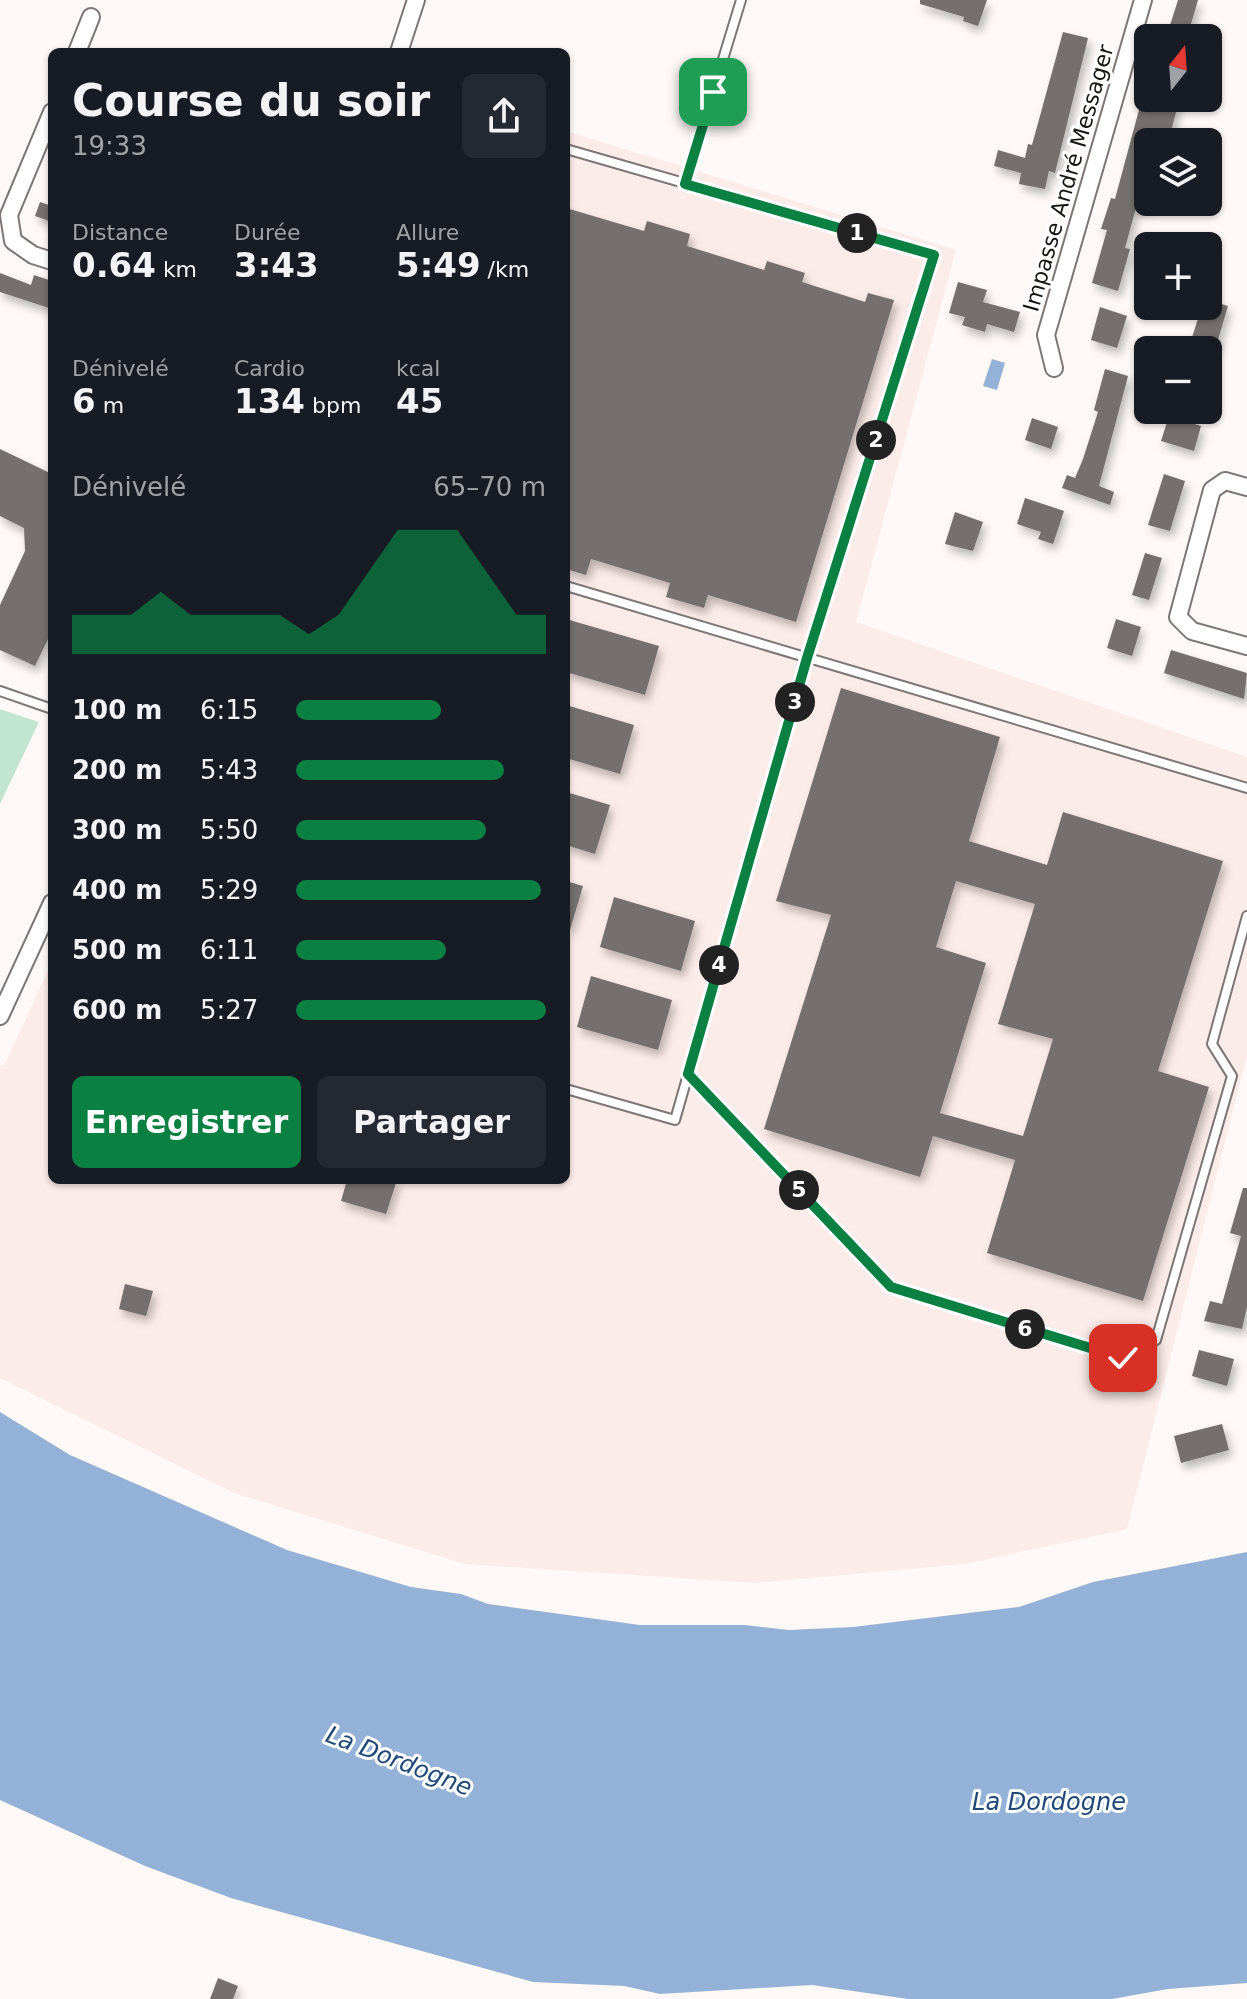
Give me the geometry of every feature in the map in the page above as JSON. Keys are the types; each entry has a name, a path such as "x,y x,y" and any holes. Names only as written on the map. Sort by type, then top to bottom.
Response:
{"street":[{"path":"400,48 416,0"},
{"name":"Impasse André Messager","path":"1054,368 1046,335 1143,0"},
{"path":"79,48 91,17"},
{"path":"48,122 9,215 13,241 33,255 48,260"},
{"path":"1247,487 1225,481 1212,490 1178,617 1192,631 1247,646"},
{"path":"0,1016 48,912"}],"lane":[{"path":"685,184 741,0"},
{"path":"570,150 934,255 807,658 675,1120 570,1090"},
{"path":"570,587 1247,788"},
{"path":"0,691 48,708"},
{"path":"688,1074 891,1287 1123,1358 1156,1340 1232,1076 1212,1044 1247,916"}],"shaded area":[{"path":"570,132 956,250 856,622 1247,757 1247,1055 1127,1529 965,1564 754,1583 465,1564 234,1493 0,1378 0,1064 4,1066 48,971 48,1184 570,1184"}],"green space":[{"path":"0,709 39,722 0,804"}],"water":[{"path":"992,359 1005,363 997,390 983,386"},
{"name":"La Dordogne","path":"0,1412 70,1455 287,1550 411,1587 461,1594 488,1604 640,1625 745,1625 789,1630 853,1627 1019,1607 1093,1582 1247,1552 1247,1983 1168,1989 1112,1999 908,1999 812,1985 660,1994 624,1986 533,1982 231,1898 145,1866 0,1800"}],"building":[{"path":"920,0 987,0 978,26 963,21 964,17 920,4"},
{"path":"1178,0 1198,0 1191,24 1170,24"},
{"path":"1063,32 1088,38 1055,173 1049,171 1045,189 1019,184 1021,173 994,166 998,150 1025,158 1028,144 1032,145"},
{"path":"1138,112 1176,112 1172,128 1134,128"},
{"path":"1134,128 1134,215 1125,248 1130,249 1118,291 1092,283 1107,230 1101,229 1111,198 1115,199"},
{"path":"40,202 48,205 48,221 35,216"},
{"path":"570,209 644,231 647,221 690,234 687,246 764,270 767,261 805,273 802,282 865,302 868,293 894,300 796,622 708,595 704,608 666,597 670,583 591,559 586,575 570,570"},
{"path":"0,273 31,285 34,275 48,280 48,308 0,292"},
{"path":"958,282 987,290 983,302 1020,312 1014,332 987,324 985,332 962,325 965,317 949,313"},
{"path":"1222,304 1228,306 1219,336 1192,336 1198,320 1222,320"},
{"path":"1100,307 1127,316 1117,348 1091,340"},
{"path":"1105,369 1128,376 1099,486 1114,492 1110,505 1062,488 1067,475 1075,478 1083,459 1098,412 1094,410"},
{"path":"1032,418 1058,427 1051,449 1025,440"},
{"path":"1166,424 1201,426 1194,451 1161,441"},
{"path":"0,449 48,472 48,639 35,666 0,650 0,605 25,551 24,528 0,516"},
{"path":"1164,474 1185,481 1170,531 1148,525"},
{"path":"1025,498 1064,511 1053,544 1038,539 1041,532 1017,524"},
{"path":"955,512 983,522 973,551 945,544"},
{"path":"1145,553 1162,558 1149,600 1132,595"},
{"path":"1116,619 1141,627 1132,656 1107,648"},
{"path":"570,620 659,646 645,695 570,673"},
{"path":"1171,650 1247,673 1244,699 1164,673"},
{"path":"841,688 1000,737 969,841 1047,865 1063,812 1223,861 1158,1071 1209,1087 1143,1301 987,1253 1015,1160 933,1136 920,1177 764,1129 831,915 776,901","holes":["956,881 1035,904 998,1024 1053,1039 1023,1136 940,1113 986,963 936,947"]},
{"path":"570,706 634,725 620,774 570,759"},
{"path":"570,793 610,805 595,854 570,846"},
{"path":"570,882 583,886 570,930"},
{"path":"614,897 695,921 681,971 600,947"},
{"path":"591,976 672,1000 658,1050 577,1027"},
{"path":"346,1184 396,1184 386,1214 341,1201"},
{"path":"1243,1188 1247,1188 1247,1307 1242,1329 1204,1321 1210,1301 1222,1304 1241,1236 1230,1233"},
{"path":"125,1284 153,1291 146,1316 119,1309"},
{"path":"1199,1350 1234,1359 1227,1386 1192,1376"},
{"path":"1222,1424 1229,1450 1181,1463 1174,1436"},
{"path":"218,1978 238,1986 233,1999 210,1999"}],"route":[{"path":"713,92 685,184 934,255 807,658 688,1074 891,1287 1123,1358"}]}
